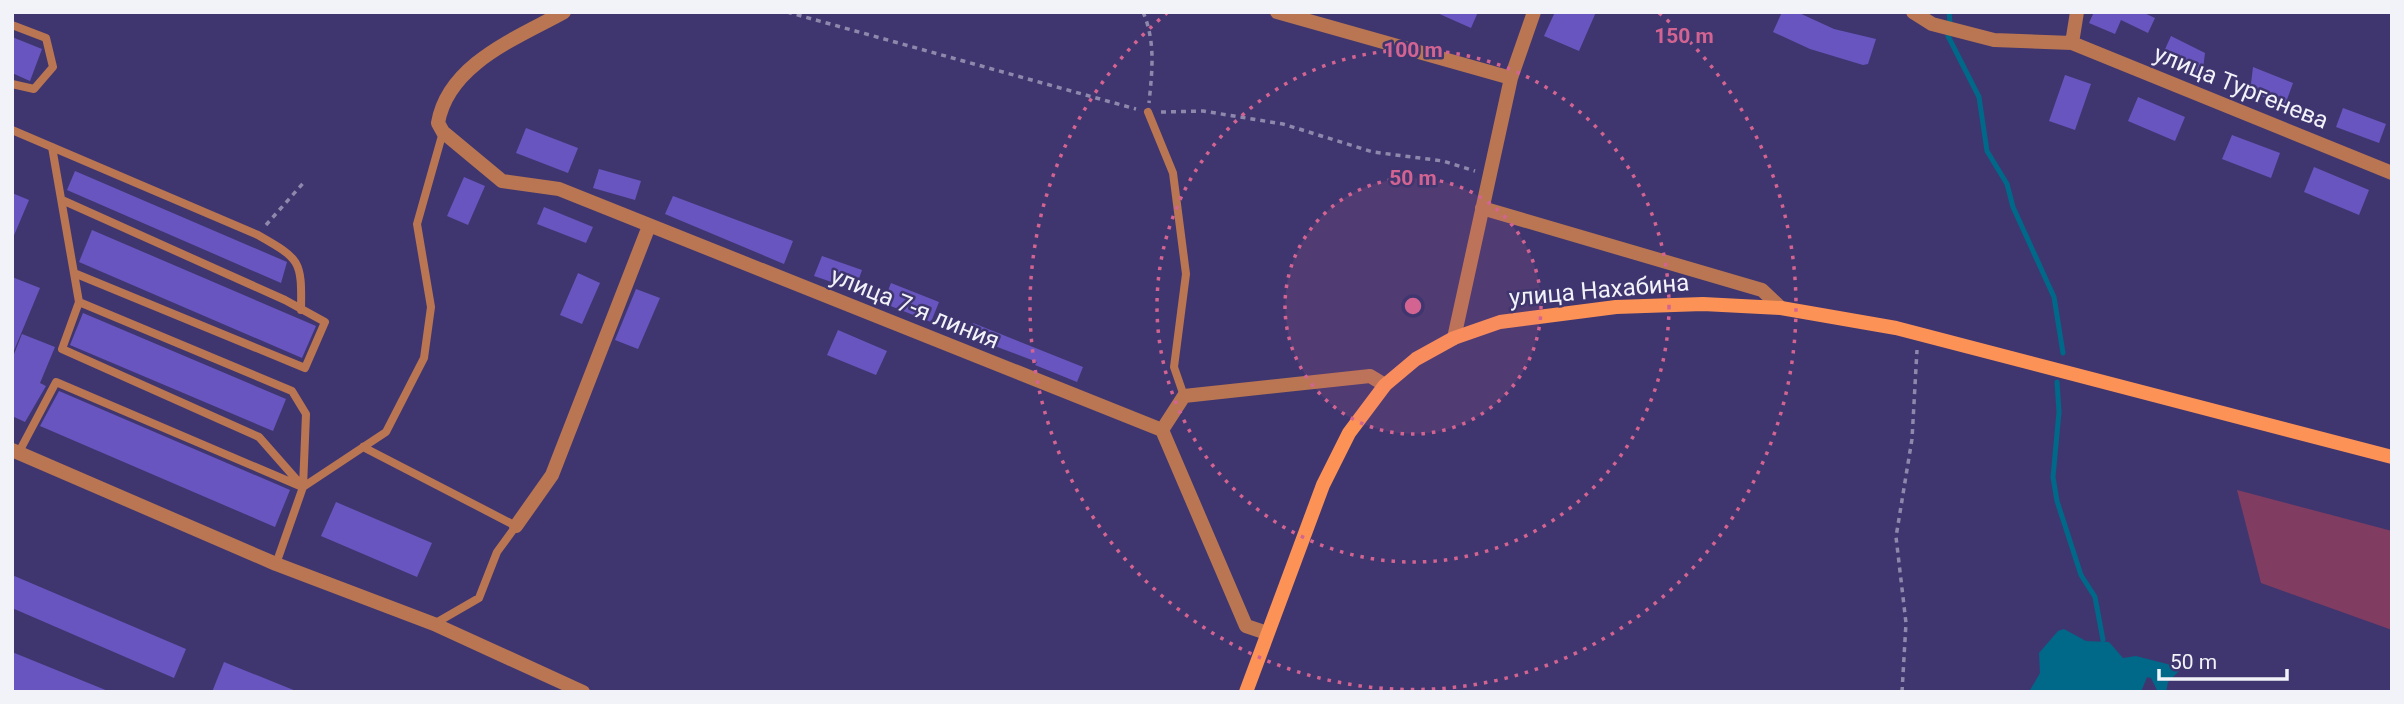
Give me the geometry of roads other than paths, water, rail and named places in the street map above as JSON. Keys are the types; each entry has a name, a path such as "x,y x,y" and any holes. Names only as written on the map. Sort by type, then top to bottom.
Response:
{"main road":[{"name":"улица Нахабина","path":"1247,692 1324,485 1349,433 1385,385 1416,359 1454,338 1500,322 1616,307 1703,304 1781,309 1919,334 2392,457"}],"street":[{"path":"443,132 438,123 441,107 472,66 564,12"},
{"path":"1277,12 1511,78"},
{"path":"1454,338 1511,78 1534,12"},
{"name":"улица Тургенева","path":"1913,12 1932,24 1994,40 2073,43 2392,173"},
{"path":"2073,43 2077,12"},
{"name":"улица 7-я линия","path":"443,132 502,181 559,189 1162,430"},
{"path":"1482,208 1762,290 1781,309"},
{"path":"516,526 552,475 649,226"},
{"path":"1267,633 1246,626 1162,430 1184,396 1370,376 1385,385"},
{"path":"16,451 276,564 434,624 583,692"}],"lane":[{"path":"12,25 46,38 53,67 34,89 12,83"},
{"path":"1148,112 1173,173 1185,262 1186,274 1174,367 1184,396"},
{"path":"12,130 258,235 289,253 302,271 301,310"},
{"path":"303,487 386,432 424,358 431,307 417,224 443,132"},
{"path":"52,147 79,302 62,349 259,437 303,487"},
{"path":"62,200 325,322 305,368 74,273"},
{"path":"79,302 292,391 306,414 303,487 276,564"},
{"path":"16,451 57,382 303,487"},
{"path":"363,447 516,526 497,552 479,598 434,624"}],"water":[{"path":"2064,629 2086,641 2109,642 2123,658 2136,656 2175,666 2179,671 2168,682 2166,692 2158,692 2151,678 2147,677 2141,692 2029,692 2040,673 2039,653 2058,631"}],"waterway":[{"path":"1949,12 1950,22"},
{"path":"1948,36 1979,97 1987,151 2007,184 2013,207 2054,297 2063,353"},
{"path":"2057,382 2059,412 2053,477 2057,501 2081,575 2095,597 2103,640"}]}
